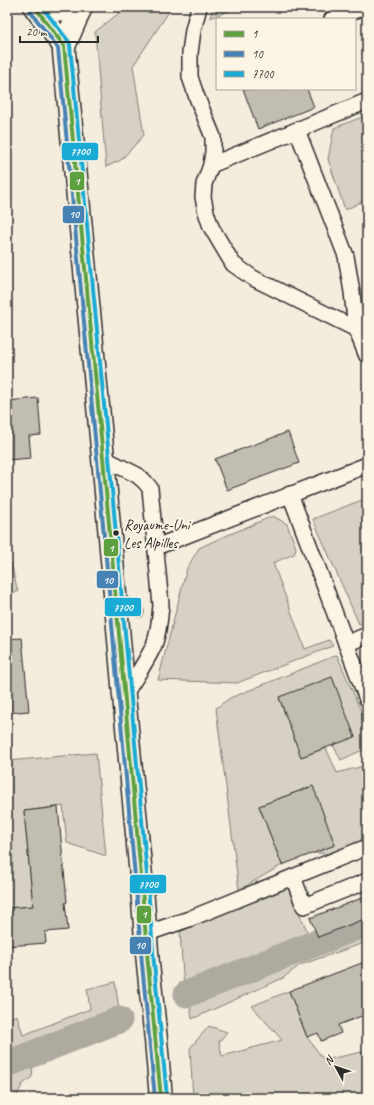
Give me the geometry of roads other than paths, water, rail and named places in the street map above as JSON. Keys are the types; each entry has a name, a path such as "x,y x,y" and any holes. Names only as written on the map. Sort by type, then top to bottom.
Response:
{"street":[{"path":"36,7 46,10 65,10 73,7"},
{"path":"36,7 64,46"},
{"path":"81,7 64,46 64,52 103,458 161,1098"}],"lane":[{"path":"199,7 193,30 190,53 190,77 213,137 211,165 204,184 203,198 211,227 234,264 253,278 356,329"},
{"path":"335,18 364,7"},
{"path":"211,165 367,101"},
{"path":"297,130 346,256 356,329 367,356"},
{"path":"103,458 144,480 150,488 156,546 161,605 160,625 154,644 143,666 124,696"},
{"path":"156,546 367,464"},
{"path":"290,494 367,699"},
{"path":"346,644 367,635"},
{"path":"145,934 190,919 367,847"},
{"path":"293,877 304,906 367,881"}],"waterway":[{"path":"187,994 367,923"},
{"path":"7,1064 119,1020"}],"place":[{"name":"Royaume-Uni Les Alpilles","path":"116,533"}]}
